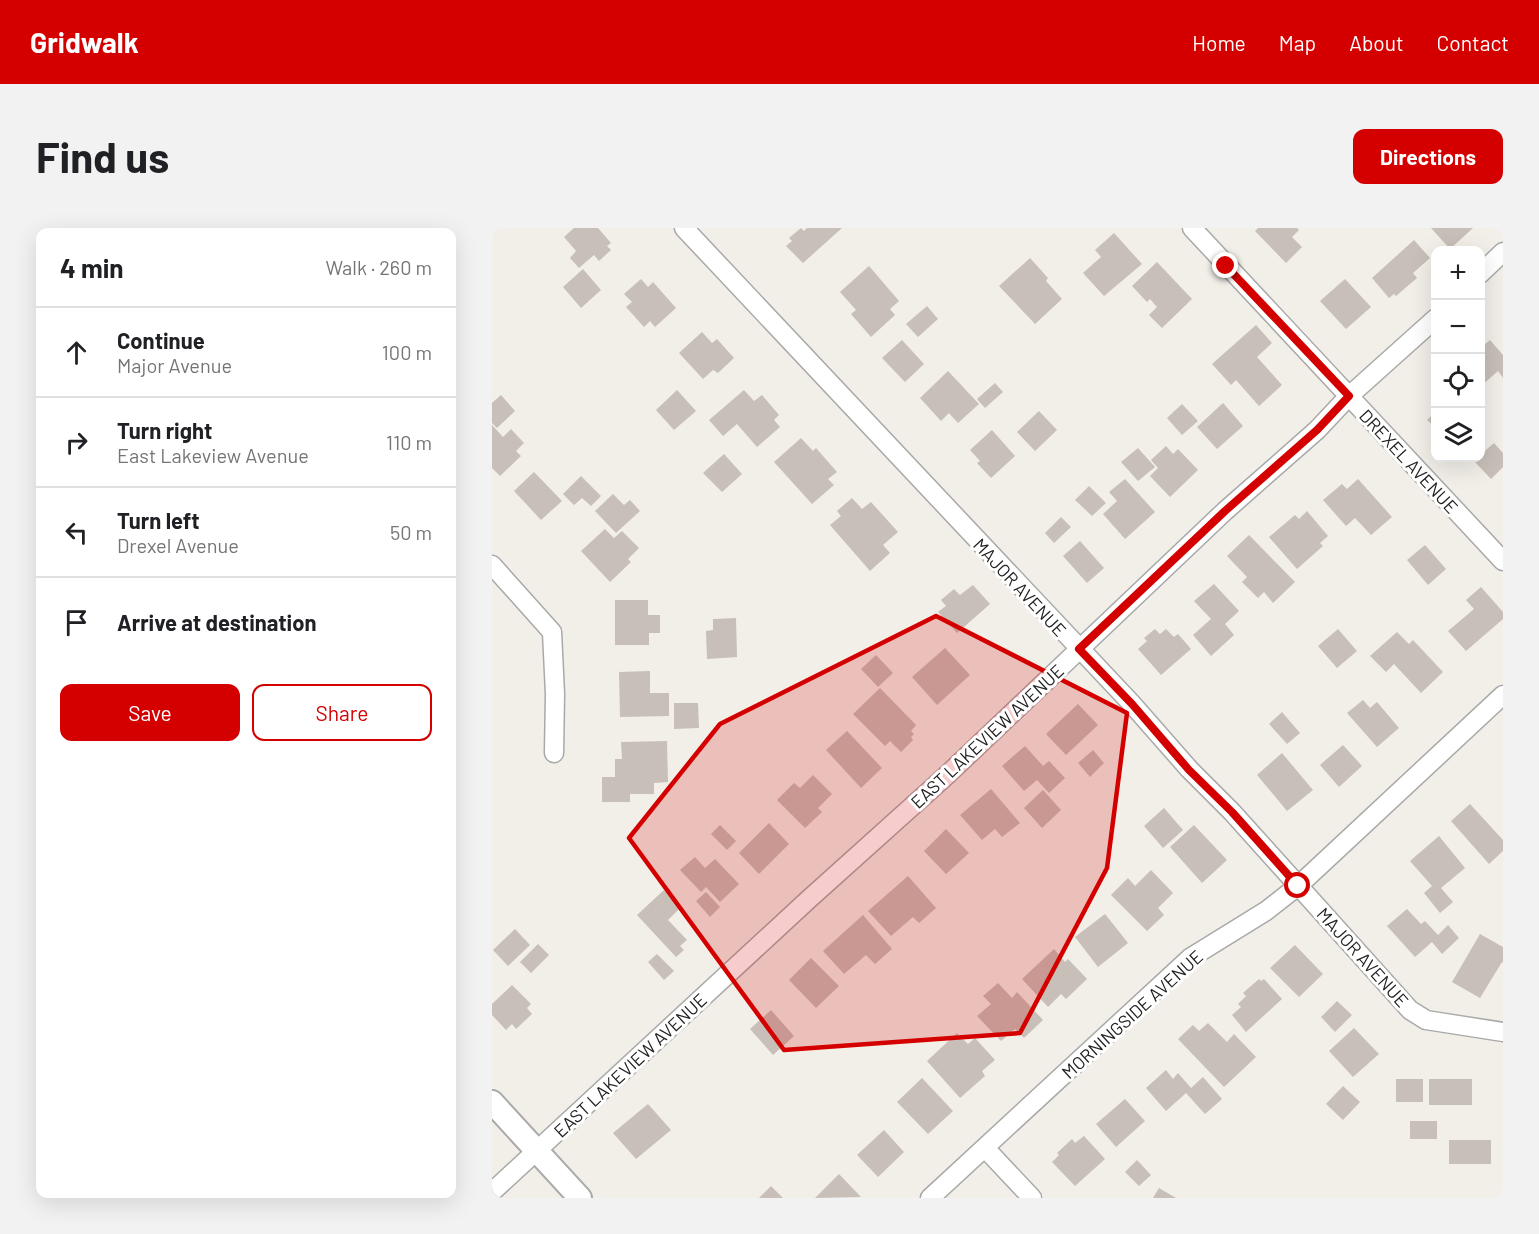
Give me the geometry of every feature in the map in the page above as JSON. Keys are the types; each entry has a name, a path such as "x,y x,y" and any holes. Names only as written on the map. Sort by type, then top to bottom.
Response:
{"street":[{"name":"MAJOR AVENUE","path":"684,228 1132,704 1189,770 1232,812 1410,1010 1426,1020 1503,1032"},
{"name":"DREXEL AVENUE","path":"1192,228 1503,561"},
{"path":"1485,268 1503,252"},
{"name":"EAST LAKEVIEW AVENUE","path":"492,1192 809,899 947,775 1225,511 1317,430 1349,396 1431,322"},
{"path":"492,565 552,632 555,694 554,753"},
{"name":"MORNINGSIDE AVENUE","path":"930,1198 1190,958 1266,910 1298,886 1503,694"},
{"path":"492,1102 580,1198"},
{"path":"985,1148 1032,1198"}],"highlighted area":[{"path":"936,616 1127,713 1107,868 1020,1033 784,1050 629,838 720,724"}],"building":[{"path":"574,228 598,228 611,243 607,246 611,250 599,261 594,255 579,268 570,258 576,251 564,237"},
{"path":"801,228 804,231 807,228 842,228 803,263 786,246 792,241 789,238"},
{"path":"1258,228 1297,228 1299,230 1292,237 1302,247 1286,263 1255,231"},
{"path":"1431,228 1473,228 1453,246 1447,246"},
{"path":"1114,233 1142,264 1104,296 1083,273 1101,257 1095,250"},
{"path":"1414,240 1430,258 1413,273 1417,278 1396,296 1394,294 1389,298 1372,278"},
{"path":"1030,258 1048,278 1046,281 1062,299 1035,324 999,286"},
{"path":"1157,262 1192,299 1162,328 1149,315 1157,307 1150,299 1147,302 1132,286"},
{"path":"869,266 899,301 890,309 895,315 871,337 851,314 856,310 840,292"},
{"path":"583,269 601,290 581,308 563,287"},
{"path":"641,279 648,287 653,282 676,308 655,327 650,321 644,327 626,307 632,302 624,294"},
{"path":"1345,279 1371,307 1346,329 1320,301"},
{"path":"927,306 938,319 918,337 906,324"},
{"path":"1256,325 1272,343 1257,357 1282,385 1259,406 1236,380 1231,385 1212,364"},
{"path":"702,332 712,343 717,339 734,358 718,373 713,370 703,379 679,353"},
{"path":"902,340 924,364 905,382 882,358"},
{"path":"1490,340 1503,355 1503,378 1498,371 1485,383 1485,354 1485,344"},
{"path":"948,371 979,404 958,423 949,413 941,421 920,398"},
{"path":"995,383 1003,392 985,408 977,399"},
{"path":"677,390 696,411 674,430 656,410"},
{"path":"744,390 754,401 762,395 779,415 774,420 780,427 757,447 737,424 723,436 709,420"},
{"path":"501,395 515,411 497,428 492,423 492,403"},
{"path":"1223,403 1243,426 1217,449 1197,427"},
{"path":"1182,404 1198,421 1182,435 1167,418"},
{"path":"1039,411 1057,430 1035,451 1017,432"},
{"path":"492,425 503,437 511,429 524,443 516,451 521,456 500,476 492,468"},
{"path":"992,430 1015,456 991,478 977,463 980,461 970,450"},
{"path":"801,438 813,451 816,448 837,472 828,479 834,485 812,504 774,462"},
{"path":"1494,443 1503,453 1503,467 1491,479 1475,462 1485,462 1485,451"},
{"path":"1166,446 1173,454 1178,449 1198,470 1170,497 1150,476 1158,468 1151,460"},
{"path":"1138,448 1155,467 1138,481 1121,462"},
{"path":"724,454 742,474 722,492 703,473"},
{"path":"534,472 562,501 541,520 514,491"},
{"path":"581,476 601,496 591,506 582,498 574,505 563,494"},
{"path":"1125,479 1155,512 1125,539 1103,514 1117,501 1109,492"},
{"path":"1358,479 1392,517 1371,535 1355,518 1346,526 1323,500 1342,484 1347,489"},
{"path":"1089,486 1106,503 1092,516 1075,500"},
{"path":"613,494 624,505 630,500 640,511 616,533 595,511"},
{"path":"852,498 862,509 871,502 898,532 883,545 890,553 870,571 830,525 841,516 837,511"},
{"path":"1307,511 1328,536 1320,543 1323,546 1297,569 1269,537 1295,515 1299,519"},
{"path":"1061,517 1071,527 1054,543 1045,533"},
{"path":"605,529 614,538 622,531 639,548 628,559 631,562 610,582 581,551"},
{"path":"1249,535 1295,582 1273,603 1264,592 1258,598 1242,582 1247,577 1227,556"},
{"path":"1080,541 1104,568 1087,583 1063,556"},
{"path":"1425,545 1446,569 1428,585 1407,560"},
{"path":"1214,584 1239,611 1225,624 1234,635 1211,656 1193,635 1211,619 1194,601"},
{"path":"973,585 990,604 957,633 938,612 946,606 941,600 954,589 960,595"},
{"path":"1481,587 1503,612 1503,619 1466,651 1448,631 1474,609 1466,600"},
{"path":"615,600 648,600 648,615 660,615 660,633 649,633 649,645 615,645"},
{"path":"736,618 737,657 707,659 706,631 713,630 713,619"},
{"path":"1155,629 1160,634 1166,629 1174,637 1178,634 1191,649 1161,675 1138,649 1147,641 1144,638"},
{"path":"1338,629 1357,651 1337,668 1318,646"},
{"path":"1397,632 1409,644 1413,640 1443,672 1421,693 1394,664 1386,672 1370,656"},
{"path":"945,648 970,675 937,705 912,677"},
{"path":"876,655 893,673 878,687 861,669"},
{"path":"650,671 650,693 669,693 669,716 620,717 619,672"},
{"path":"880,688 916,725 911,731 914,734 911,737 913,740 901,752 890,741 885,746 853,714"},
{"path":"1363,700 1370,708 1377,702 1399,728 1377,747 1347,713"},
{"path":"674,703 698,703 699,728 674,729"},
{"path":"1078,704 1098,725 1066,755 1046,734"},
{"path":"1282,712 1300,733 1287,744 1269,724"},
{"path":"847,731 882,768 861,788 826,750"},
{"path":"667,741 668,782 654,783 654,794 630,794 630,802 602,802 602,777 615,777 615,759 622,759 621,742"},
{"path":"1343,745 1362,766 1339,787 1320,765"},
{"path":"1025,746 1043,766 1049,761 1065,778 1049,793 1037,780 1024,791 1002,766"},
{"path":"1093,750 1104,763 1090,777 1078,763"},
{"path":"1282,753 1313,790 1287,811 1257,775"},
{"path":"813,775 832,794 818,808 822,812 805,828 777,800 794,783 800,788"},
{"path":"991,789 1020,823 1002,837 995,829 982,840 960,815"},
{"path":"1043,790 1061,810 1042,828 1024,808"},
{"path":"1470,804 1503,840 1503,851 1489,864 1451,821"},
{"path":"1164,808 1183,830 1163,848 1144,826"},
{"path":"769,823 789,844 759,874 739,853"},
{"path":"720,825 736,841 727,850 711,834"},
{"path":"1194,825 1227,860 1202,883 1170,847"},
{"path":"946,829 969,853 946,874 924,851"},
{"path":"1439,836 1465,868 1441,888 1453,902 1440,913 1424,893 1432,886 1410,861"},
{"path":"695,857 705,868 715,859 739,884 720,902 706,887 701,892 680,870"},
{"path":"1151,870 1173,893 1158,908 1164,915 1147,931 1111,895 1128,878 1135,886"},
{"path":"908,876 936,908 919,923 913,917 891,936 868,911"},
{"path":"664,890 680,908 668,920 687,940 680,946 684,950 676,957 637,915"},
{"path":"706,892 720,907 710,917 696,901"},
{"path":"1407,909 1421,924 1425,921 1438,935 1448,925 1459,938 1442,954 1432,942 1415,957 1387,926"},
{"path":"1105,914 1128,943 1098,967 1075,937"},
{"path":"863,915 892,949 875,964 866,955 844,974 823,951"},
{"path":"515,929 530,945 508,966 493,950"},
{"path":"1480,934 1503,947 1503,963 1480,998 1452,982"},
{"path":"538,944 549,955 531,973 520,962"},
{"path":"1295,945 1323,974 1299,997 1270,968"},
{"path":"1054,949 1065,962 1068,959 1087,979 1066,999 1061,994 1048,1007 1022,979"},
{"path":"657,954 674,971 664,980 648,962"},
{"path":"811,958 839,986 816,1008 789,980"},
{"path":"1259,979 1261,981 1264,979 1282,999 1246,1032 1232,1015 1241,1007 1238,1004 1246,996 1243,993"},
{"path":"998,983 1012,998 1017,992 1043,1020 1024,1038 1015,1029 1001,1041 977,1016 991,1004 983,996"},
{"path":"512,985 531,1004 527,1008 532,1014 516,1029 512,1024 506,1030 492,1015 492,1004"},
{"path":"1337,1001 1352,1015 1335,1032 1321,1017"},
{"path":"771,1010 794,1036 773,1055 750,1029"},
{"path":"1208,1023 1227,1042 1234,1034 1256,1057 1224,1087 1178,1039 1193,1025 1199,1031"},
{"path":"1354,1028 1379,1054 1353,1077 1329,1051"},
{"path":"957,1033 968,1044 975,1038 995,1060 982,1071 985,1076 960,1098 927,1061"},
{"path":"1166,1070 1173,1079 1178,1073 1191,1088 1203,1077 1222,1099 1205,1114 1186,1093 1166,1111 1146,1088"},
{"path":"922,1078 953,1111 928,1134 897,1102"},
{"path":"1396,1079 1423,1079 1423,1102 1396,1102"},
{"path":"1429,1079 1472,1079 1472,1105 1429,1105"},
{"path":"1343,1086 1360,1102 1343,1120 1326,1104"},
{"path":"1125,1099 1145,1121 1116,1147 1096,1124"},
{"path":"648,1104 671,1130 636,1159 613,1133"},
{"path":"1410,1121 1437,1121 1437,1139 1410,1139"},
{"path":"884,1130 904,1152 878,1177 857,1155"},
{"path":"1084,1136 1105,1159 1075,1186 1052,1162 1059,1155 1057,1153 1072,1139 1075,1143"},
{"path":"1449,1140 1491,1140 1491,1164 1449,1164"},
{"path":"1137,1160 1151,1175 1139,1186 1125,1172"},
{"path":"839,1174 861,1197 815,1198"},
{"path":"771,1186 783,1198 759,1198"},
{"path":"1159,1188 1176,1198 1153,1198"}],"route":[{"path":"1226,266 1349,396 1317,430 1225,511 1079,649 1298,886"}]}
